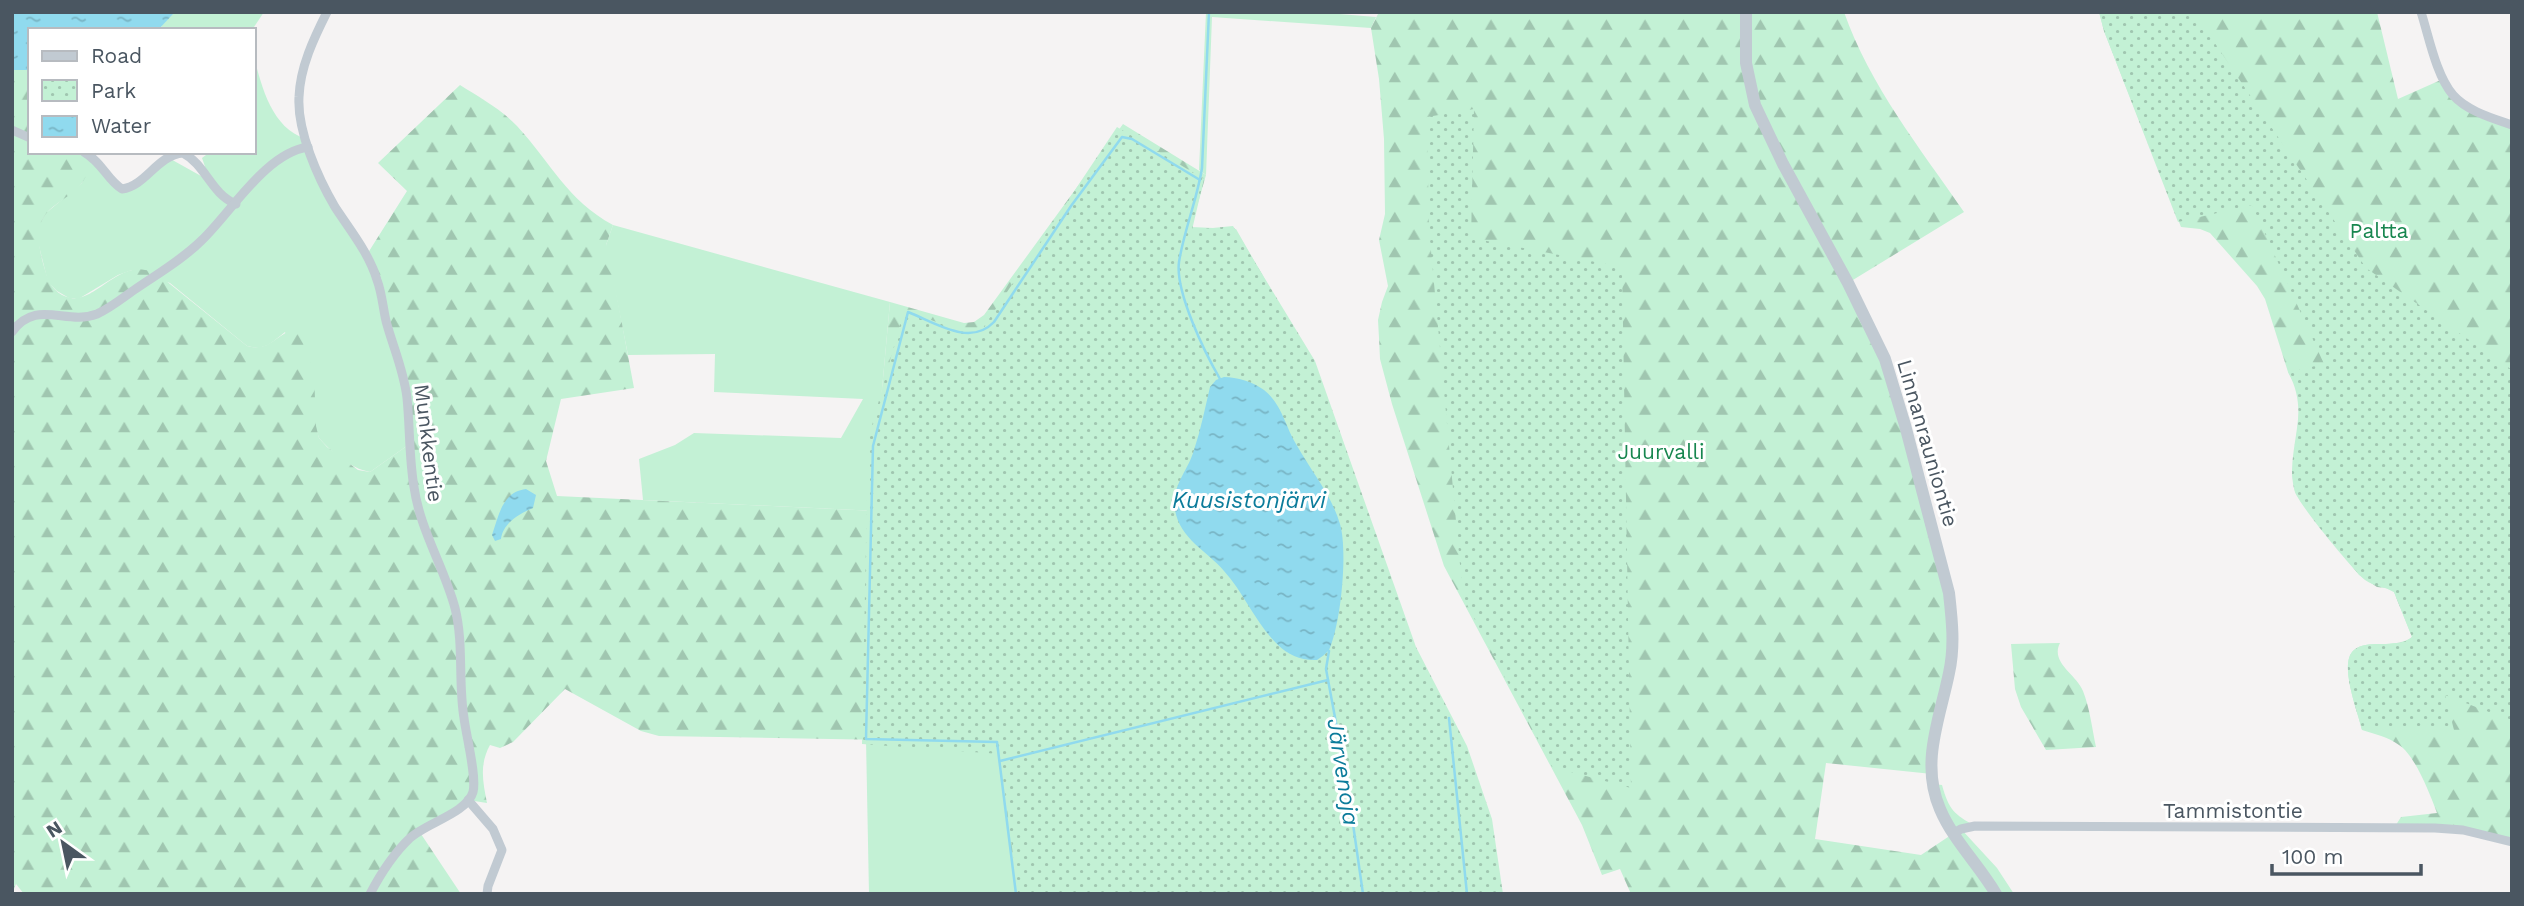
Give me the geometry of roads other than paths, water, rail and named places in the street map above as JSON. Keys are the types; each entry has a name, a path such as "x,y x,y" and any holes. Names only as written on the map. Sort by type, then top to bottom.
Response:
{"street":[{"name":"Munkkentie","path":"327,12 316,34 300,87 300,117 308,147 324,187 366,256 377,280 386,320 405,380 414,488 456,612 461,653 463,716 473,785 468,800"},
{"name":"Linnanrauniontie","path":"1746,12 1746,63 1755,105 1885,359 1905,425 1949,593 1953,643 1950,672 1933,740 1931,764 1935,794 1940,810 1954,834 1996,894"},
{"path":"2420,12 2443,79 2453,96 2467,107 2512,125"},
{"path":"12,130 28,137"},
{"path":"12,331 26,317 36,314 96,314 187,253 275,160 295,149 308,147"},
{"path":"87,154 96,159 116,186 122,189 135,185 167,158 178,154"},
{"path":"187,154 192,157 221,196 236,204"},
{"path":"370,894 381,873 411,837 468,800 493,829 502,850 487,894"},
{"name":"Tammistontie","path":"1954,834 1961,829 1975,826 2435,828 2463,830 2512,842"}],"water":[{"path":"12,12 175,12 160,28 28,28 28,70 12,70"},
{"name":"Kuusistonjärvi","path":"1224,377 1255,385 1275,402 1340,524 1343,569 1340,606 1329,650 1317,660 1296,657 1278,645 1263,628 1231,580 1188,537 1178,520 1175,493 1194,450 1210,387 1216,380"},
{"path":"526,489 536,495 533,508 512,520 502,533 501,539 495,541 492,535 503,506 512,495"}],"waterway":[{"path":"1209,12 1202,168 1181,250 1179,275 1192,322 1220,379"},
{"path":"1016,894 997,742 866,739 873,446 908,312 941,327 964,333 985,329 994,322 1071,206 1122,137 1132,139 1200,180"},
{"name":"Järvenoja","path":"1329,651 1326,669 1347,782 1363,894"},
{"path":"1000,761 1328,680"},
{"path":"1449,718 1467,894"}],"park label":[{"name":"Paltta","path":"2379,230"},
{"name":"Juurvalli","path":"1661,451"}]}
